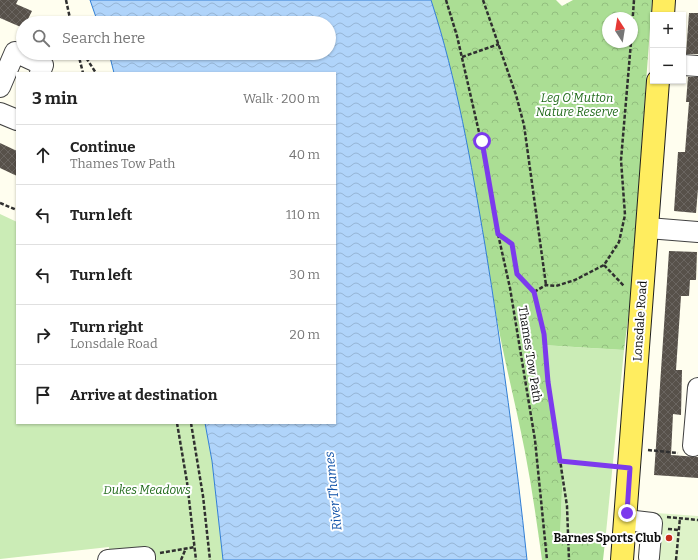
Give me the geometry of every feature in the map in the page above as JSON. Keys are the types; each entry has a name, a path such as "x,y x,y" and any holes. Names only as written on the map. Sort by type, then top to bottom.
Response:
{"main road":[{"path":"663,12 664,0"},
{"name":"Lonsdale Road","path":"622,560 658,84"}],"street":[{"path":"1,82 16,52"},
{"path":"32,60 43,65 40,72"},
{"path":"686,65 698,66"},
{"path":"0,113 16,120"},
{"path":"648,228 698,232"},
{"path":"693,446 698,388"},
{"path":"626,520 652,523 649,557"},
{"path":"108,560 145,558"}],"path":[{"path":"66,0 69,16"},
{"name":"Thames Tow Path","path":"446,0 457,36 482,141 498,234 510,288 535,440 547,560"},
{"path":"483,0 516,95 524,125 546,285"},
{"path":"633,12 634,0"},
{"path":"462,57 499,44"},
{"path":"534,292 546,285 556,286 575,280 604,265 619,242 625,214 621,160 630,48"},
{"path":"80,60 83,72"},
{"path":"88,60 95,72"},
{"path":"0,203 16,210"},
{"path":"498,234 512,244 517,274 534,292 544,334 548,382 567,506 569,560"},
{"path":"604,265 613,276"},
{"path":"177,424 187,482 196,560"},
{"path":"191,424 203,496 210,560"},
{"path":"560,461 692,454 693,446"},
{"path":"676,560 680,518"},
{"path":"669,530 679,530"},
{"path":"145,558 186,548 195,548"},
{"path":"181,560 186,548"}],"green space":[{"name":"Leg O'Mutton Nature Reserve","path":"431,0 556,0 562,6 573,0 652,0 630,304 624,350 542,345 563,466 560,540 606,533 603,560 542,560 528,466 504,357 470,161 453,80"},
{"name":"Dukes Meadows","path":"0,214 16,222 16,424 205,424 212,461 223,560 110,560 109,547 0,559"},
{"path":"541,345 624,350 606,533 560,540 563,466"},
{"name":"Barnes Sports Club","path":"642,512 698,516 698,560 639,560"}],"water":[{"name":"River Thames","path":"90,0 431,0 456,91 480,214 508,402 527,560 223,560 212,461 205,424 336,424 336,72 114,72 111,60 336,60 336,16 96,16"}],"building":[{"path":"0,0 18,0 16,4 32,11 30,16 16,16 16,25 0,18"},
{"path":"689,13 698,13 698,54 686,54"},
{"path":"688,77 698,77 698,189 696,213 674,211 678,152 685,152 689,102 686,102"},
{"path":"0,143 16,151 16,176 0,168"},
{"path":"669,251 697,252 696,280 690,280 689,296 681,296 676,370 682,370 681,415 673,414 671,455 698,457 698,478 654,475"}],"place":[{"name":"Barnes Sports Club","path":"669,538"}],"route":[{"path":"482,141 498,234 512,244 517,274 534,292 544,334 548,382 560,461 630,468 627,513"}]}
